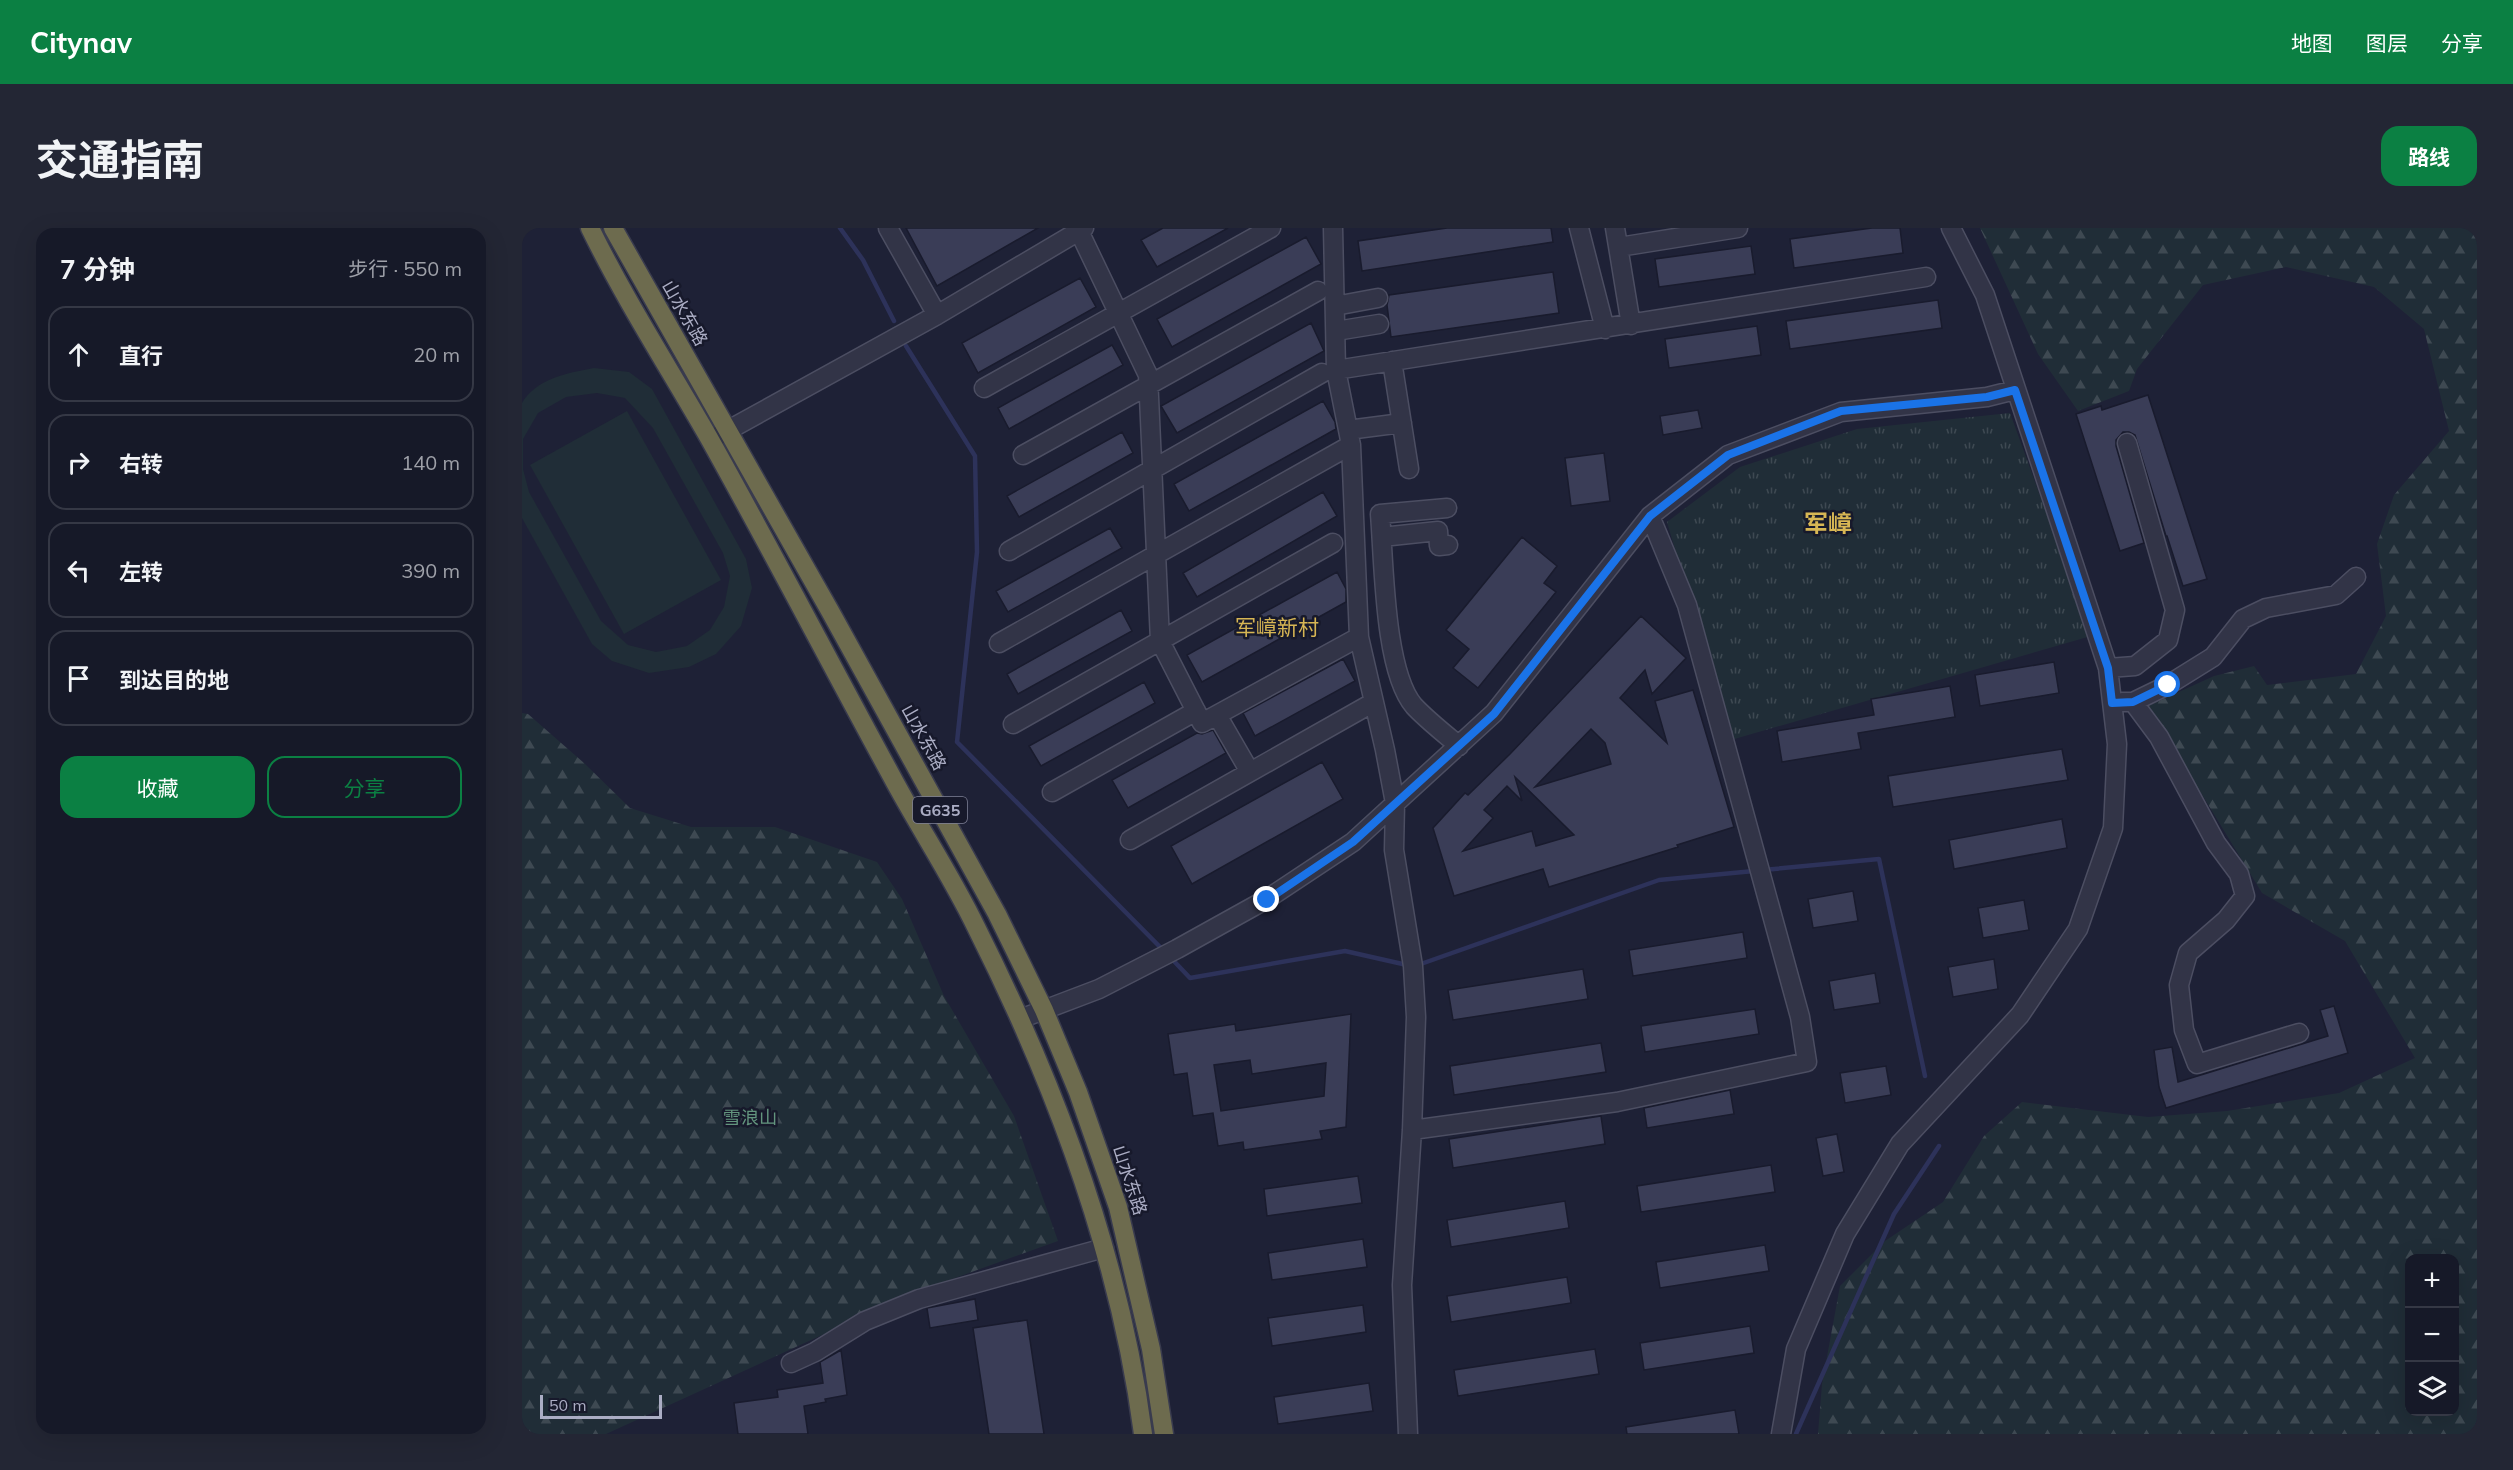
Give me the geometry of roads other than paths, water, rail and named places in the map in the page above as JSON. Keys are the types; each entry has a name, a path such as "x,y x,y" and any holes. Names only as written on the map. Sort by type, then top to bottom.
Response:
{"highway":[{"name":"G635","path":"590,228 710,440 892,777 975,923 1020,1019 1050,1087 1075,1155 1104,1248 1124,1328 1143,1434"},
{"name":"山水东路","path":"613,228 997,914 1044,1010 1078,1092 1118,1207 1151,1349 1164,1434"}],"street":[{"path":"888,228 937,315"},
{"path":"984,388 1270,228"},
{"path":"1333,228 1336,331 1329,371 1349,438 1359,637 1395,803 1394,850 1413,966 1416,1017 1412,1130 1402,1285 1408,1434"},
{"path":"1579,228 1605,329"},
{"path":"1616,228 1631,325"},
{"path":"1619,248 1738,228"},
{"path":"1781,1434 1796,1349 1845,1234 1900,1144 2020,1015 2078,929 2113,828 2117,744 2108,668 1985,295 1951,228"},
{"path":"710,440 937,315 1082,229 1148,375 1160,641 1202,723 1359,637"},
{"path":"1009,551 1329,371 1926,277"},
{"path":"1023,455 1318,291"},
{"path":"1335,306 1378,298"},
{"path":"1336,331 1379,324"},
{"path":"1392,361 1409,468"},
{"path":"1020,1019 1098,989 1177,949 1267,900 1353,842 1494,714 1650,516 1728,455 1841,411 1987,397 2015,390"},
{"path":"999,643 1156,555 1349,438 1402,423"},
{"path":"2108,668 2135,666 2168,640 2175,610 2127,443"},
{"path":"1448,508 1380,514 1391,645 1396,671 1414,705 1459,746"},
{"path":"1412,1130 1617,1102 1807,1062 1800,1017 1687,605 1650,516"},
{"path":"1382,537 1438,531 1439,546 1448,545"},
{"path":"1013,724 1333,543"},
{"path":"2112,703 2133,702 2168,685 2213,657 2243,619 2266,608 2336,595 2356,577"},
{"path":"1130,840 1374,702"},
{"path":"2133,702 2159,737 2216,843 2239,873 2245,896 2226,920 2188,953 2179,985 2184,1030 2198,1064 2299,1033"},
{"path":"1052,792 1196,711"},
{"path":"1217,715 1250,772"},
{"path":"791,1363 815,1352 865,1321 919,1299 1104,1248"}],"waterway":[{"path":"840,228 863,260 894,321"},
{"path":"906,346 975,456 977,552 957,742 1164,951"},
{"path":"1763,870 1879,859 1925,1076"},
{"path":"1418,965 1659,880 1754,871"},
{"path":"1170,957 1190,978 1345,951 1407,965"},
{"path":"1796,1434 1894,1214 1939,1146"}],"district":[{"name":"军嶂","path":"1828,523"},
{"name":"军嶂新村","path":"1277,627"}],"park label":[{"name":"雪浪山","path":"750,1117"}]}
